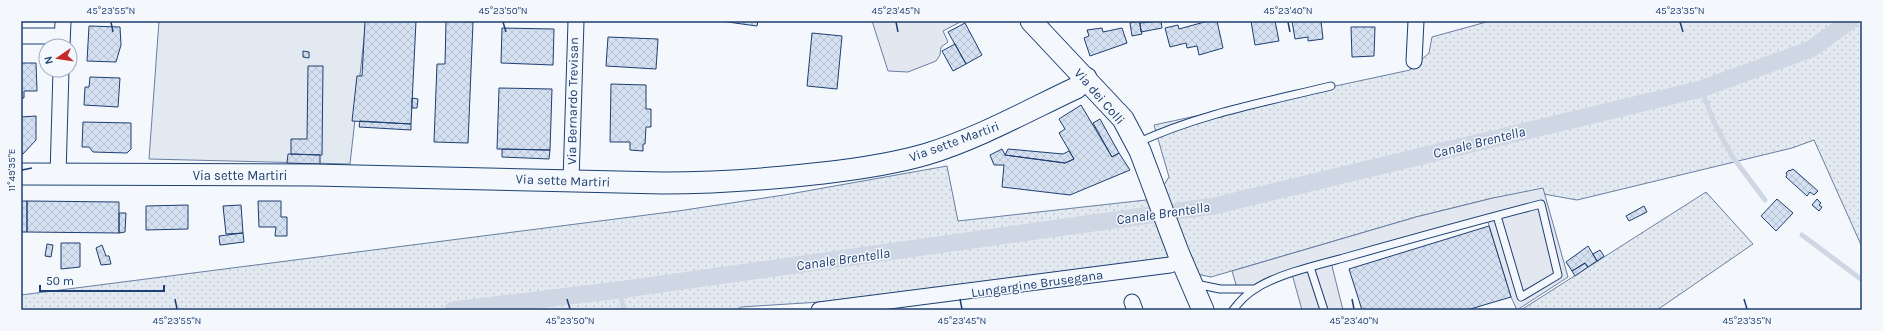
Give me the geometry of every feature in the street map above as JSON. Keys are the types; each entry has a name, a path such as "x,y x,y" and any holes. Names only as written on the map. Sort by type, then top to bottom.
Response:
{"main road":[{"name":"Via dei Colli","path":"1031,21 1123,119 1138,147 1180,256"},
{"name":"Via sette Martiri","path":"21,174 314,175 663,183 725,182 784,178 892,163 927,154 975,136 1076,88 1086,78"},
{"path":"1180,256 1203,310"}],"street":[{"path":"62,21 62,38"},
{"name":"Via Bernardo Trevisan","path":"571,181 576,21"},
{"path":"1414,60 1416,21"},
{"path":"21,36 38,38"},
{"path":"58,174 61,78"},
{"name":"Lungargine Brusegana","path":"819,310 1170,265 1180,256"}],"lane":[{"path":"1138,147 1191,121 1216,113 1331,86"},
{"path":"1234,310 1239,303 1255,289 1310,267 1497,216 1541,204 1558,275 1521,297 1497,216"},
{"path":"1310,267 1324,310"},
{"path":"1191,283 1220,289 1255,289"}],"shaded area":[{"path":"159,21 366,21 350,164 149,159"},
{"path":"872,21 962,21 943,31 948,42 941,47 940,55 936,61 908,72 888,71"},
{"path":"1490,21 1862,21 1862,247 1814,140 1792,148 1577,200 1538,193 1493,198 1416,217 1211,277 1182,271 974,284 836,301 741,307 737,310 21,310 21,295 678,211 784,195 947,166 958,221 1155,199 1169,177 1154,125 1410,70 1429,53 1432,37"},
{"path":"1543,188 1568,277 1517,310 1511,297 1487,219 1331,262 1343,310 1302,310 1292,274 1255,289 1237,288 1232,271 1416,217 1493,198"},
{"path":"1706,192 1753,244 1657,310 1521,310"}],"building":[{"path":"365,21 416,21 411,124 352,121 357,76 362,76"},
{"path":"446,21 473,22 468,143 434,142 437,64 445,64"},
{"path":"720,21 758,21 757,26"},
{"path":"1139,21 1142,34 1132,36 1130,23"},
{"path":"1161,21 1162,28 1141,32 1140,23"},
{"path":"1208,21 1217,21 1223,48 1199,55 1197,46 1187,48 1186,43 1170,47 1165,28 1178,25 1179,29"},
{"path":"1251,21 1275,21 1279,41 1255,45"},
{"path":"1292,21 1321,21 1323,39 1308,41 1308,37 1295,39"},
{"path":"965,23 982,55 966,64 948,32"},
{"path":"89,26 120,27 121,45 116,62 87,61"},
{"path":"1351,27 1375,27 1374,56 1352,57"},
{"path":"502,28 554,29 553,65 501,63"},
{"path":"1102,28 1103,32 1122,28 1127,43 1090,56 1084,38 1089,36 1087,30"},
{"path":"812,33 842,36 837,89 807,86"},
{"path":"608,37 658,39 656,69 606,66"},
{"path":"955,44 966,64 953,71 942,51"},
{"path":"303,51 309,52 309,58 303,57"},
{"path":"21,63 36,63 37,91 24,91 24,98 21,98"},
{"path":"308,66 323,66 322,155 291,154 291,139 307,139"},
{"path":"90,77 120,78 118,107 84,105 85,87 89,87"},
{"path":"611,84 646,85 646,109 651,109 651,127 646,127 643,151 630,150 630,142 610,142"},
{"path":"499,88 552,89 550,150 497,149"},
{"path":"412,98 418,99 417,108 412,108"},
{"path":"1081,105 1112,157 1119,153 1130,170 1070,195 1002,187 1004,165 994,165 990,155 1002,149 1005,155 1065,163 1074,159 1059,133 1065,129 1059,119"},
{"path":"36,116 36,140 23,154 21,154 21,117"},
{"path":"1100,119 1119,153 1112,157 1093,123"},
{"path":"360,121 411,124 411,130 359,127"},
{"path":"83,122 131,123 131,149 127,153 93,152 89,147 82,147"},
{"path":"502,149 550,150 549,159 502,157"},
{"path":"1008,149 1063,154 1069,151 1074,159 1065,163 1005,155"},
{"path":"288,154 320,155 320,164 287,163"},
{"path":"1793,169 1818,191 1814,195 1810,192 1807,196 1786,177 1786,173"},
{"path":"1777,199 1793,213 1776,231 1761,216"},
{"path":"1817,199 1821,203 1819,205 1822,207 1819,211 1812,205"},
{"path":"21,201 27,201 27,232 21,232"},
{"path":"27,201 119,202 119,233 27,232"},
{"path":"258,201 281,201 281,217 287,217 287,236 275,236 276,227 259,227"},
{"path":"188,205 188,229 146,230 146,206"},
{"path":"241,205 243,233 226,234 223,206"},
{"path":"1644,206 1647,212 1629,221 1626,216"},
{"path":"119,213 126,213 125,232 119,233"},
{"path":"1489,226 1511,297 1467,310 1362,310 1349,269"},
{"path":"243,233 244,242 220,245 219,236"},
{"path":"61,243 80,243 80,267 61,269"},
{"path":"47,244 53,245 51,257 45,256"},
{"path":"102,245 106,256 109,256 111,264 101,265 96,248"},
{"path":"1588,246 1597,261 1588,267 1585,263 1572,271 1566,262"},
{"path":"1600,250 1604,256 1597,261 1593,254"},
{"path":"1585,263 1588,267 1575,276 1572,271"}],"waterway":[{"name":"Canale Brentella","path":"453,310 619,290 1214,206 1701,89 1811,49 1850,21"},
{"path":"1701,89 1714,122 1732,156 1765,200"},
{"path":"1802,235 1862,280"},
{"path":"619,290 624,310"}]}
